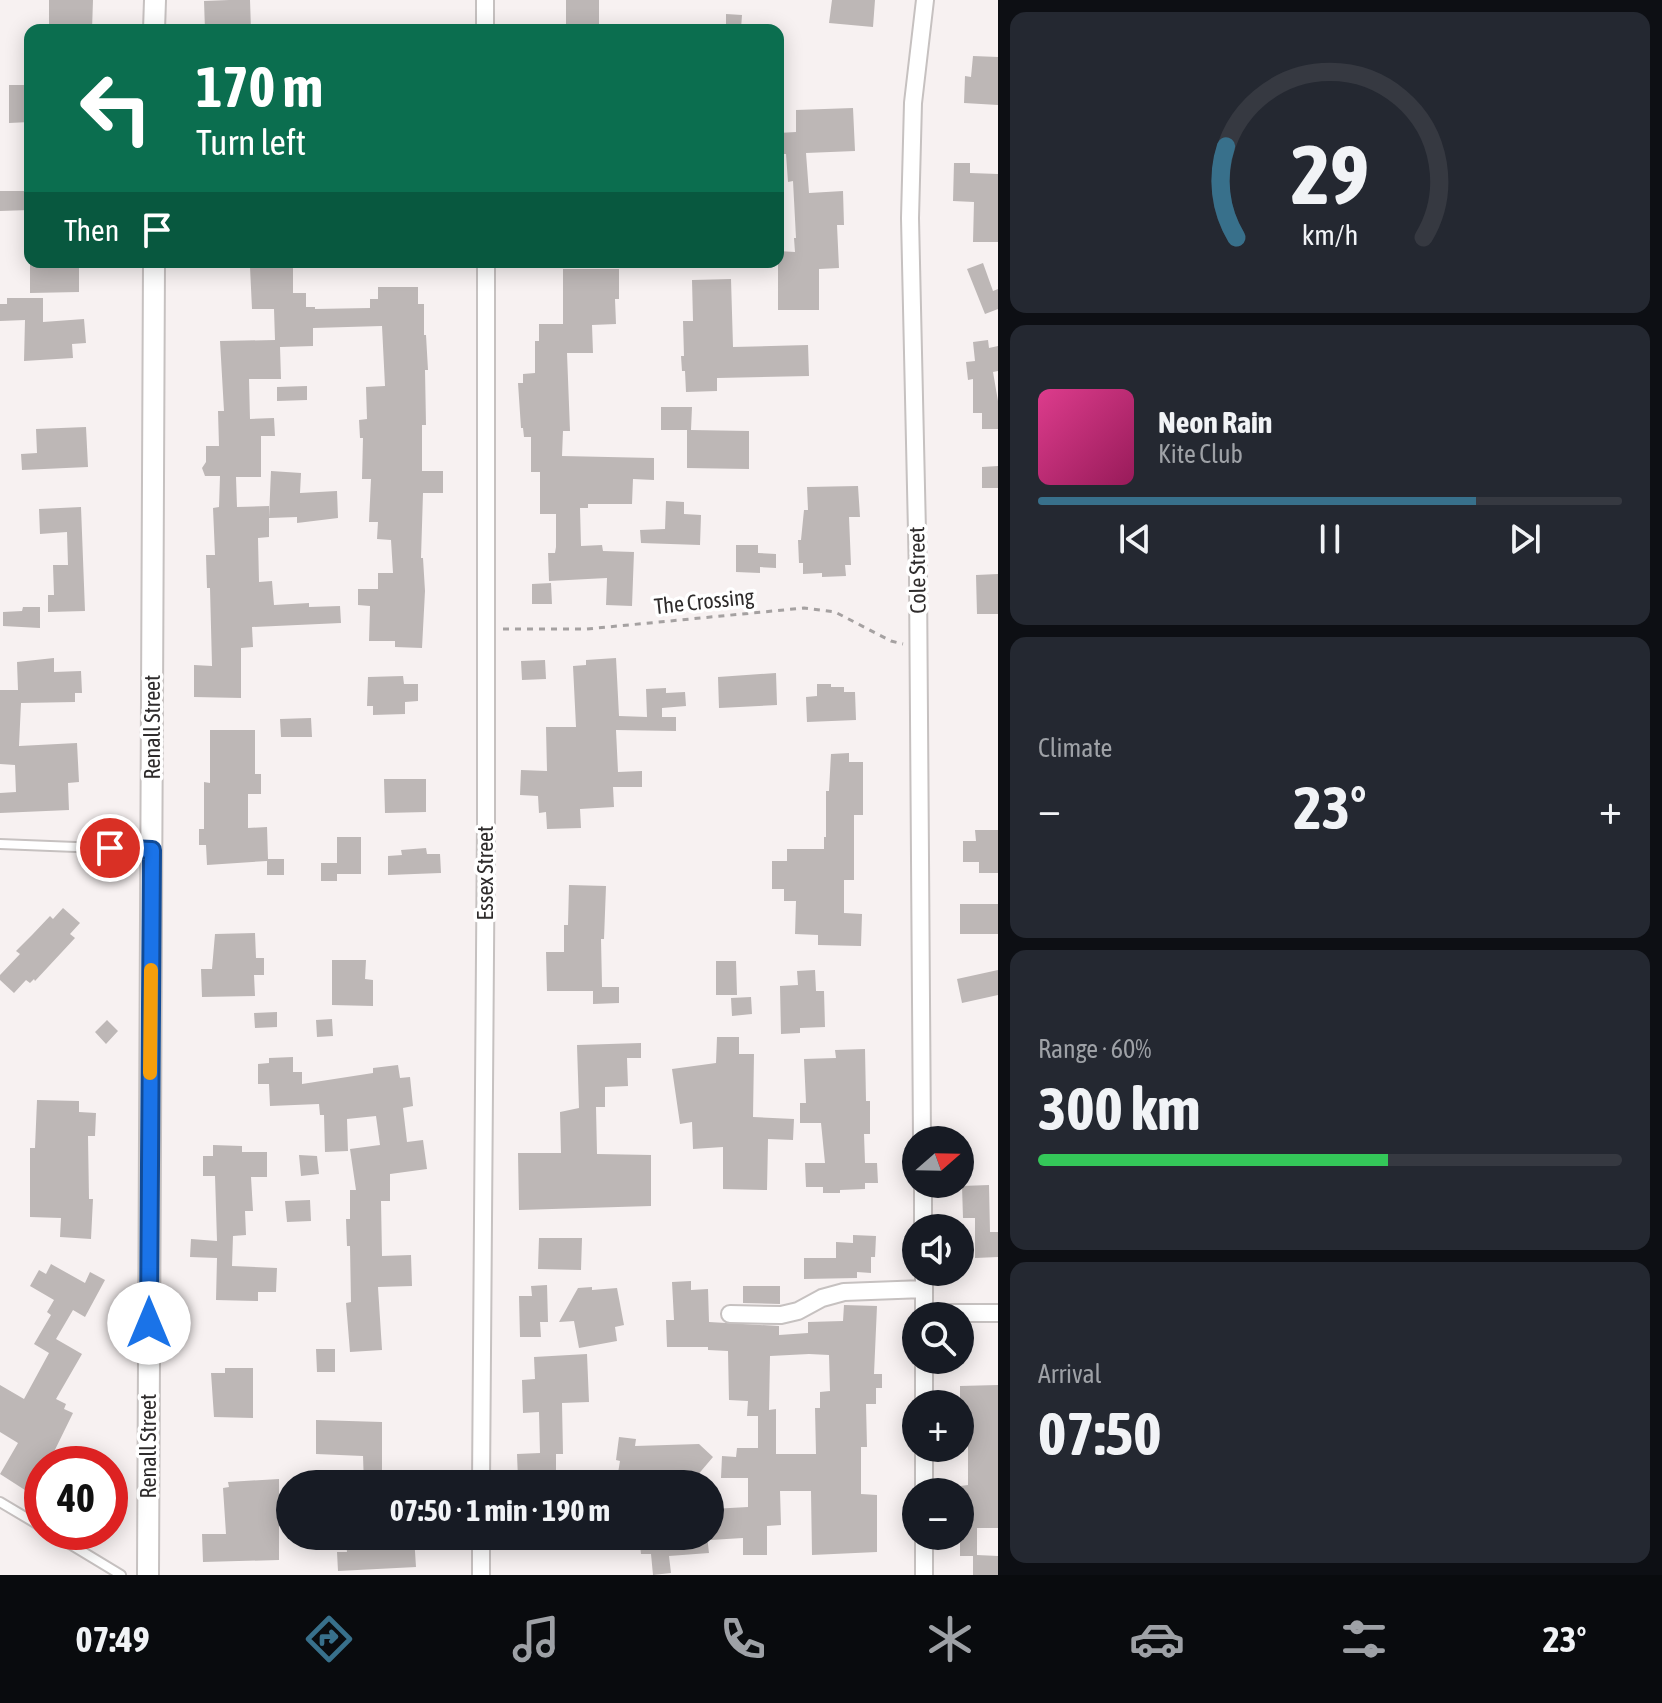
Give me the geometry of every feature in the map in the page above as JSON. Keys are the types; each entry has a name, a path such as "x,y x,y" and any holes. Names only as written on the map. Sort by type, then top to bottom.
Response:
{"street":[{"path":"154,24 155,0"},
{"path":"485,0 485,24"},
{"name":"Cole Street","path":"922,1126 910,218 913,103 925,0"},
{"name":"Renall Street","path":"148,1575 154,268"},
{"name":"Essex Street","path":"481,1470 486,268"},
{"path":"730,1314 790,1313 822,1298 902,1283"},
{"path":"974,1314 998,1313"},
{"path":"481,1550 481,1575"},
{"path":"924,1550 924,1575"}],"lane":[{"path":"0,844 152,850"},
{"path":"0,1502 24,1516"},
{"path":"80,1550 121,1575"}],"path":[{"name":"The Crossing","path":"486,629 587,629 804,608 835,612 891,641 918,647"}],"building":[{"path":"49,0 93,0 92,24 49,24"},
{"path":"250,0 251,24 205,24 204,1"},
{"path":"566,0 599,0 599,24 566,24"},
{"path":"832,0 875,0 873,27 829,23"},
{"path":"726,14 742,15 741,24 726,24"},
{"path":"973,56 998,57 998,105 964,103 965,76 971,77"},
{"path":"9,85 24,85 24,122 9,123"},
{"path":"853,108 855,151 806,153 809,193 843,191 844,225 837,225 839,268 819,269 819,310 778,310 778,268 784,268 784,251 795,252 793,181 788,182 784,133 796,132 796,110"},
{"path":"954,163 970,163 970,173 998,174 998,242 973,242 974,202 953,201"},
{"path":"0,191 24,191 24,210 0,211"},
{"path":"983,263 993,291 998,289 998,309 985,314 967,269"},
{"path":"30,268 79,268 79,292 30,293"},
{"path":"250,268 293,268 293,293 306,293 306,307 315,309 370,308 370,299 378,299 378,287 418,287 418,304 424,304 428,370 425,370 426,425 422,425 422,471 443,471 443,493 423,493 421,558 425,591 422,648 395,647 395,641 369,641 370,606 358,605 358,589 378,589 378,573 393,573 391,540 377,539 378,522 369,522 371,479 362,479 363,438 360,438 359,420 367,419 366,387 385,386 382,326 313,328 313,346 280,347 281,379 249,379 250,419 274,418 275,436 261,436 261,477 236,477 237,507 269,506 269,537 258,538 259,582 272,581 274,605 309,603 309,607 340,606 341,623 252,627 253,647 241,648 241,698 194,697 194,665 212,666 206,555 215,555 213,508 219,507 220,476 205,476 202,468 206,462 206,446 219,446 218,411 224,411 220,341 275,340 274,309 252,309"},
{"path":"563,269 619,269 616,324 592,325 593,353 567,353 570,431 563,431 562,456 654,458 654,480 633,479 632,504 588,504 588,508 580,508 581,546 602,545 603,551 634,552 632,606 606,605 607,578 549,581 548,553 555,553 556,514 540,514 540,472 531,472 531,437 524,437 521,428 518,383 523,383 523,374 535,373 535,341 539,341 539,324 563,324"},
{"path":"731,279 733,347 808,345 809,376 717,378 717,391 686,392 681,356 684,356 683,321 693,321 692,280"},
{"path":"7,298 43,298 43,322 84,319 86,343 72,344 73,358 24,361 25,320 0,321 0,304 7,304"},
{"path":"988,340 989,348 998,346 998,371 993,372 998,401 998,429 982,429 982,413 973,413 973,379 968,380 966,362 975,361 973,342"},
{"path":"307,386 307,400 277,401 277,387"},
{"path":"661,407 692,407 691,430 749,431 749,469 687,468 687,430 661,430"},
{"path":"86,427 88,467 22,470 21,454 37,453 36,429"},
{"path":"998,466 998,488 982,488 982,467"},
{"path":"271,471 301,473 300,493 337,491 338,518 297,523 297,517 269,518"},
{"path":"858,486 860,517 849,517 851,565 845,565 846,576 803,574 798,540 801,540 804,510 808,510 807,487"},
{"path":"666,501 684,502 684,514 701,515 700,545 641,543 640,530 665,529"},
{"path":"81,507 85,611 48,612 48,595 54,595 53,565 68,565 67,532 40,534 39,509"},
{"path":"736,545 758,545 758,553 776,554 776,568 760,567 760,573 736,572"},
{"path":"998,574 998,614 977,614 976,575"},
{"path":"551,583 552,604 532,604 532,584"},
{"path":"23,607 40,607 40,628 3,626 3,612 22,611"},
{"path":"54,658 54,672 81,671 82,693 75,693 75,702 21,703 19,746 77,743 79,782 68,783 69,810 0,813 0,793 16,792 15,765 0,764 0,690 18,690 17,662"},
{"path":"616,658 619,716 647,717 646,689 666,688 666,693 685,692 686,706 662,708 662,717 676,717 676,731 616,730 618,772 642,771 642,787 613,787 614,807 580,809 581,828 547,829 546,812 539,813 538,796 520,795 521,770 547,771 546,727 576,727 573,666 586,665 586,660"},
{"path":"545,660 546,679 522,680 521,661"},
{"path":"776,673 777,705 719,708 718,677"},
{"path":"403,676 404,684 418,684 418,701 405,702 405,714 373,715 373,706 367,706 368,677"},
{"path":"817,684 831,684 831,687 844,687 844,692 855,692 856,720 807,722 806,697 817,696"},
{"path":"311,718 312,737 281,737 280,719"},
{"path":"210,730 255,730 255,774 261,774 261,794 248,794 248,828 267,827 268,859 284,859 284,875 267,875 267,861 207,865 206,845 199,845 199,829 204,829 204,782 210,783"},
{"path":"849,753 849,762 863,762 863,815 854,815 854,880 844,880 844,913 862,914 861,946 818,945 818,935 795,934 796,901 784,901 784,889 772,889 772,861 787,861 787,849 824,849 831,754"},
{"path":"384,779 426,779 426,812 385,813"},
{"path":"975,830 998,830 998,873 979,873 979,862 963,862 963,841 976,841"},
{"path":"337,837 361,837 361,874 337,874 337,881 321,881 321,863 337,863"},
{"path":"426,848 427,854 440,854 441,873 388,875 388,856 402,855 401,850"},
{"path":"569,885 606,886 604,939 601,939 602,987 619,987 619,1003 593,1004 593,991 547,991 546,952 564,952"},
{"path":"960,904 998,904 998,934 960,934"},
{"path":"63,908 80,923 70,934 75,938 35,981 30,983 26,980 14,993 0,980 0,975 20,954 16,951 50,916 53,919"},
{"path":"255,933 256,958 264,958 264,975 254,975 255,996 202,997 201,969 212,969 215,934"},
{"path":"332,960 366,960 365,979 373,980 373,1006 332,1005"},
{"path":"716,961 736,961 737,995 716,995"},
{"path":"815,970 816,991 824,991 825,1027 800,1028 800,1033 781,1034 780,986 798,985 797,971"},
{"path":"998,970 998,995 962,1003 957,979"},
{"path":"751,997 752,1014 732,1016 731,998"},
{"path":"277,1012 277,1027 255,1028 254,1013"},
{"path":"332,1019 333,1036 317,1037 316,1020"},
{"path":"107,1020 118,1031 106,1044 95,1032"},
{"path":"717,1037 739,1037 739,1054 754,1054 753,1117 794,1119 793,1140 768,1139 767,1190 723,1189 723,1147 693,1149 692,1122 680,1124 672,1069 716,1063"},
{"path":"641,1043 641,1058 627,1058 628,1086 605,1087 605,1107 596,1107 597,1154 651,1155 651,1206 519,1210 518,1153 561,1153 560,1112 579,1108 577,1045"},
{"path":"865,1049 870,1134 864,1134 865,1163 877,1163 878,1183 865,1183 865,1189 840,1190 840,1193 823,1193 823,1187 806,1187 805,1163 825,1163 821,1123 800,1123 800,1103 806,1103 804,1059 836,1058 835,1050"},
{"path":"293,1057 293,1072 302,1072 302,1084 373,1073 373,1068 398,1065 400,1078 410,1077 413,1106 403,1108 407,1142 423,1140 427,1169 390,1174 390,1201 381,1201 382,1256 411,1255 412,1286 378,1287 382,1350 350,1352 346,1303 351,1302 346,1219 350,1219 350,1190 356,1190 350,1149 380,1145 376,1116 347,1119 348,1151 325,1152 324,1115 320,1115 319,1104 270,1106 269,1084 258,1084 258,1064 269,1063 269,1058"},
{"path":"37,1100 79,1101 79,1112 96,1113 95,1136 88,1136 89,1199 93,1199 91,1239 60,1237 61,1218 30,1217 30,1148 35,1148"},
{"path":"213,1145 242,1146 242,1152 267,1152 267,1177 251,1177 253,1211 245,1211 246,1235 233,1236 232,1266 277,1268 276,1292 258,1292 258,1301 216,1300 217,1258 190,1257 191,1239 217,1241 215,1176 203,1176 203,1156 213,1156"},
{"path":"299,1155 317,1156 319,1174 301,1176"},
{"path":"989,1185 990,1232 998,1232 998,1257 975,1258 975,1218 974,1214 963,1214 962,1198 974,1198 974,1186"},
{"path":"310,1200 311,1221 287,1222 285,1201"},
{"path":"853,1235 876,1236 871,1273 857,1272 857,1278 804,1279 804,1258 836,1258 836,1242 853,1243"},
{"path":"539,1238 582,1238 581,1270 538,1269"},
{"path":"51,1264 85,1283 90,1272 105,1280 85,1317 73,1310 56,1339 82,1354 56,1399 66,1404 64,1409 73,1413 57,1446 24,1446 24,1489 0,1474 18,1443 0,1432 0,1385 24,1399 49,1353 34,1344 51,1315 47,1312 54,1300 30,1286 39,1270 46,1274"},
{"path":"691,1281 691,1290 708,1289 709,1322 779,1326 779,1335 808,1333 808,1322 843,1321 844,1305 877,1306 874,1374 882,1374 882,1388 876,1388 876,1404 866,1404 867,1447 861,1447 861,1494 877,1495 877,1552 812,1555 811,1491 780,1491 781,1525 767,1526 767,1555 743,1555 743,1538 724,1539 724,1508 748,1507 748,1478 724,1478 722,1456 736,1457 737,1448 758,1448 758,1416 747,1416 748,1401 729,1400 728,1351 708,1350 708,1347 667,1347 666,1320 674,1320 672,1282","holes":["829,1355 830,1391 820,1392 820,1408 815,1408 816,1454 776,1454 776,1409 769,1410 770,1356"]},
{"path":"547,1285 548,1322 540,1322 541,1337 520,1337 519,1296 532,1296 531,1286"},
{"path":"743,1286 780,1286 780,1304 743,1303"},
{"path":"592,1287 592,1290 617,1288 624,1325 615,1327 617,1341 579,1348 574,1321 559,1322 578,1288"},
{"path":"316,1349 335,1349 335,1372 317,1372"},
{"path":"587,1354 589,1402 562,1403 563,1454 556,1454 556,1470 518,1470 517,1454 540,1453 539,1412 523,1413 522,1380 535,1379 534,1357"},
{"path":"225,1368 253,1368 253,1418 214,1417 211,1373 225,1373"},
{"path":"998,1385 998,1528 977,1528 977,1555 998,1556 998,1575 973,1575 973,1556 960,1556 960,1550 974,1550 974,1478 968,1478 968,1462 974,1462 974,1390 960,1390 960,1386"},
{"path":"316,1420 382,1422 382,1470 364,1470 363,1456 316,1454"},
{"path":"619,1437 636,1439 635,1446 699,1444 713,1457 702,1470 618,1470 620,1461 616,1460"},
{"path":"276,1479 276,1550 279,1550 279,1560 203,1562 202,1534 226,1534 223,1488 229,1487 228,1482"},
{"path":"415,1550 416,1567 338,1571 337,1552"},
{"path":"641,1550 709,1550 709,1553 669,1556 671,1573 653,1575 651,1554 641,1554"}],"slow traffic":[{"path":"150,1073 151,970"}],"route":[{"path":"110,848 152,850 149,1323"}]}
